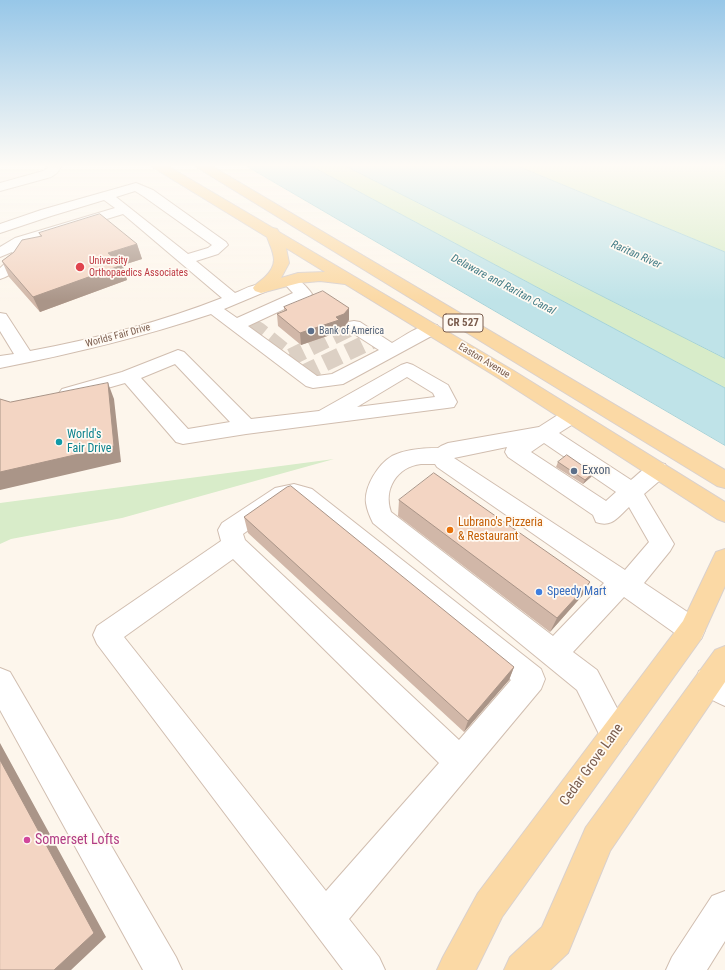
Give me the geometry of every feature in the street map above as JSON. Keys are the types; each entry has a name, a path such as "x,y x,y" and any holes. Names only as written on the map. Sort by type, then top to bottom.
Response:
{"main road":[{"name":"Easton Avenue","path":"235,210 431,329 725,514"},
{"name":"Easton Avenue","path":"277,210 725,480"},
{"path":"261,288 275,277 283,259 272,232"},
{"path":"261,288 320,276 352,281"},
{"name":"Cedar Grove Lane","path":"456,970 490,905 692,630 725,559"},
{"path":"523,970 555,940 598,839 720,677"}],"street":[{"path":"0,229 58,210"},
{"path":"0,253 13,245 41,234 121,210"},
{"path":"127,210 233,300"},
{"path":"172,210 221,245 213,251 185,259"},
{"path":"0,274 10,269 17,261 20,254 13,245"},
{"path":"236,325 304,294 290,281"},
{"name":"Worlds Fair Drive","path":"0,362 55,352 124,335 213,308 261,288"},
{"path":"213,308 313,382 336,380 431,329"},
{"path":"354,326 392,350"},
{"path":"3,327 26,358"},
{"path":"56,397 129,376 178,356 246,427"},
{"path":"129,376 183,437 246,427 447,402 441,388 407,369 324,417"},
{"path":"571,416 535,438 448,451 443,456 418,456 400,461 390,469 379,490 377,503 381,516 586,680 615,733"},
{"path":"535,438 662,544 554,654"},
{"path":"443,456 445,462 692,630"},
{"path":"617,505 657,470"},
{"path":"326,918 460,762 531,679 304,495 294,492 282,494 230,530 234,545 460,762"},
{"path":"234,545 106,635 366,970"},
{"path":"0,682 163,970"},
{"path":"685,970 725,909"}],"green space":[{"path":"393,210 433,210 725,358 725,388"},
{"path":"624,210 725,210 725,252"},
{"path":"334,459 122,518 11,539 0,544 0,503"}],"water":[{"name":"Delaware and Raritan Canal","path":"323,210 393,210 725,388 725,445"},
{"name":"Raritan River","path":"433,210 624,210 725,252 725,358"}],"building":[{"path":"100,214 137,244 108,253 122,265 33,297 2,261 14,252 22,240 42,236 39,233"},
{"path":"323,291 349,308 344,314 336,317 339,320 300,333 277,314 287,310 284,307"},
{"name":"World's Fair Drive","path":"108,383 114,446 0,472 0,399 10,402"},
{"path":"567,455 593,473 585,480 558,462"},
{"path":"434,473 590,582 557,618 399,500"},
{"path":"291,486 514,667 468,721 244,517 287,487"},
{"name":"Somerset Lofts","path":"0,760 94,933 54,970 0,970"}],"tunnel":[{"path":"248,334 258,330 291,357 354,326"},
{"path":"302,374 375,339"}],"place":[{"name":"University Orthopaedics Associates","path":"80,267"},
{"name":"Bank of America","path":"311,331"},
{"name":"World's Fair Drive","path":"59,442"},
{"name":"Exxon","path":"574,471"},
{"name":"Lubrano's Pizzeria & Restaurant","path":"450,530"},
{"name":"Speedy Mart","path":"539,592"},
{"name":"Somerset Lofts","path":"27,840"}]}
